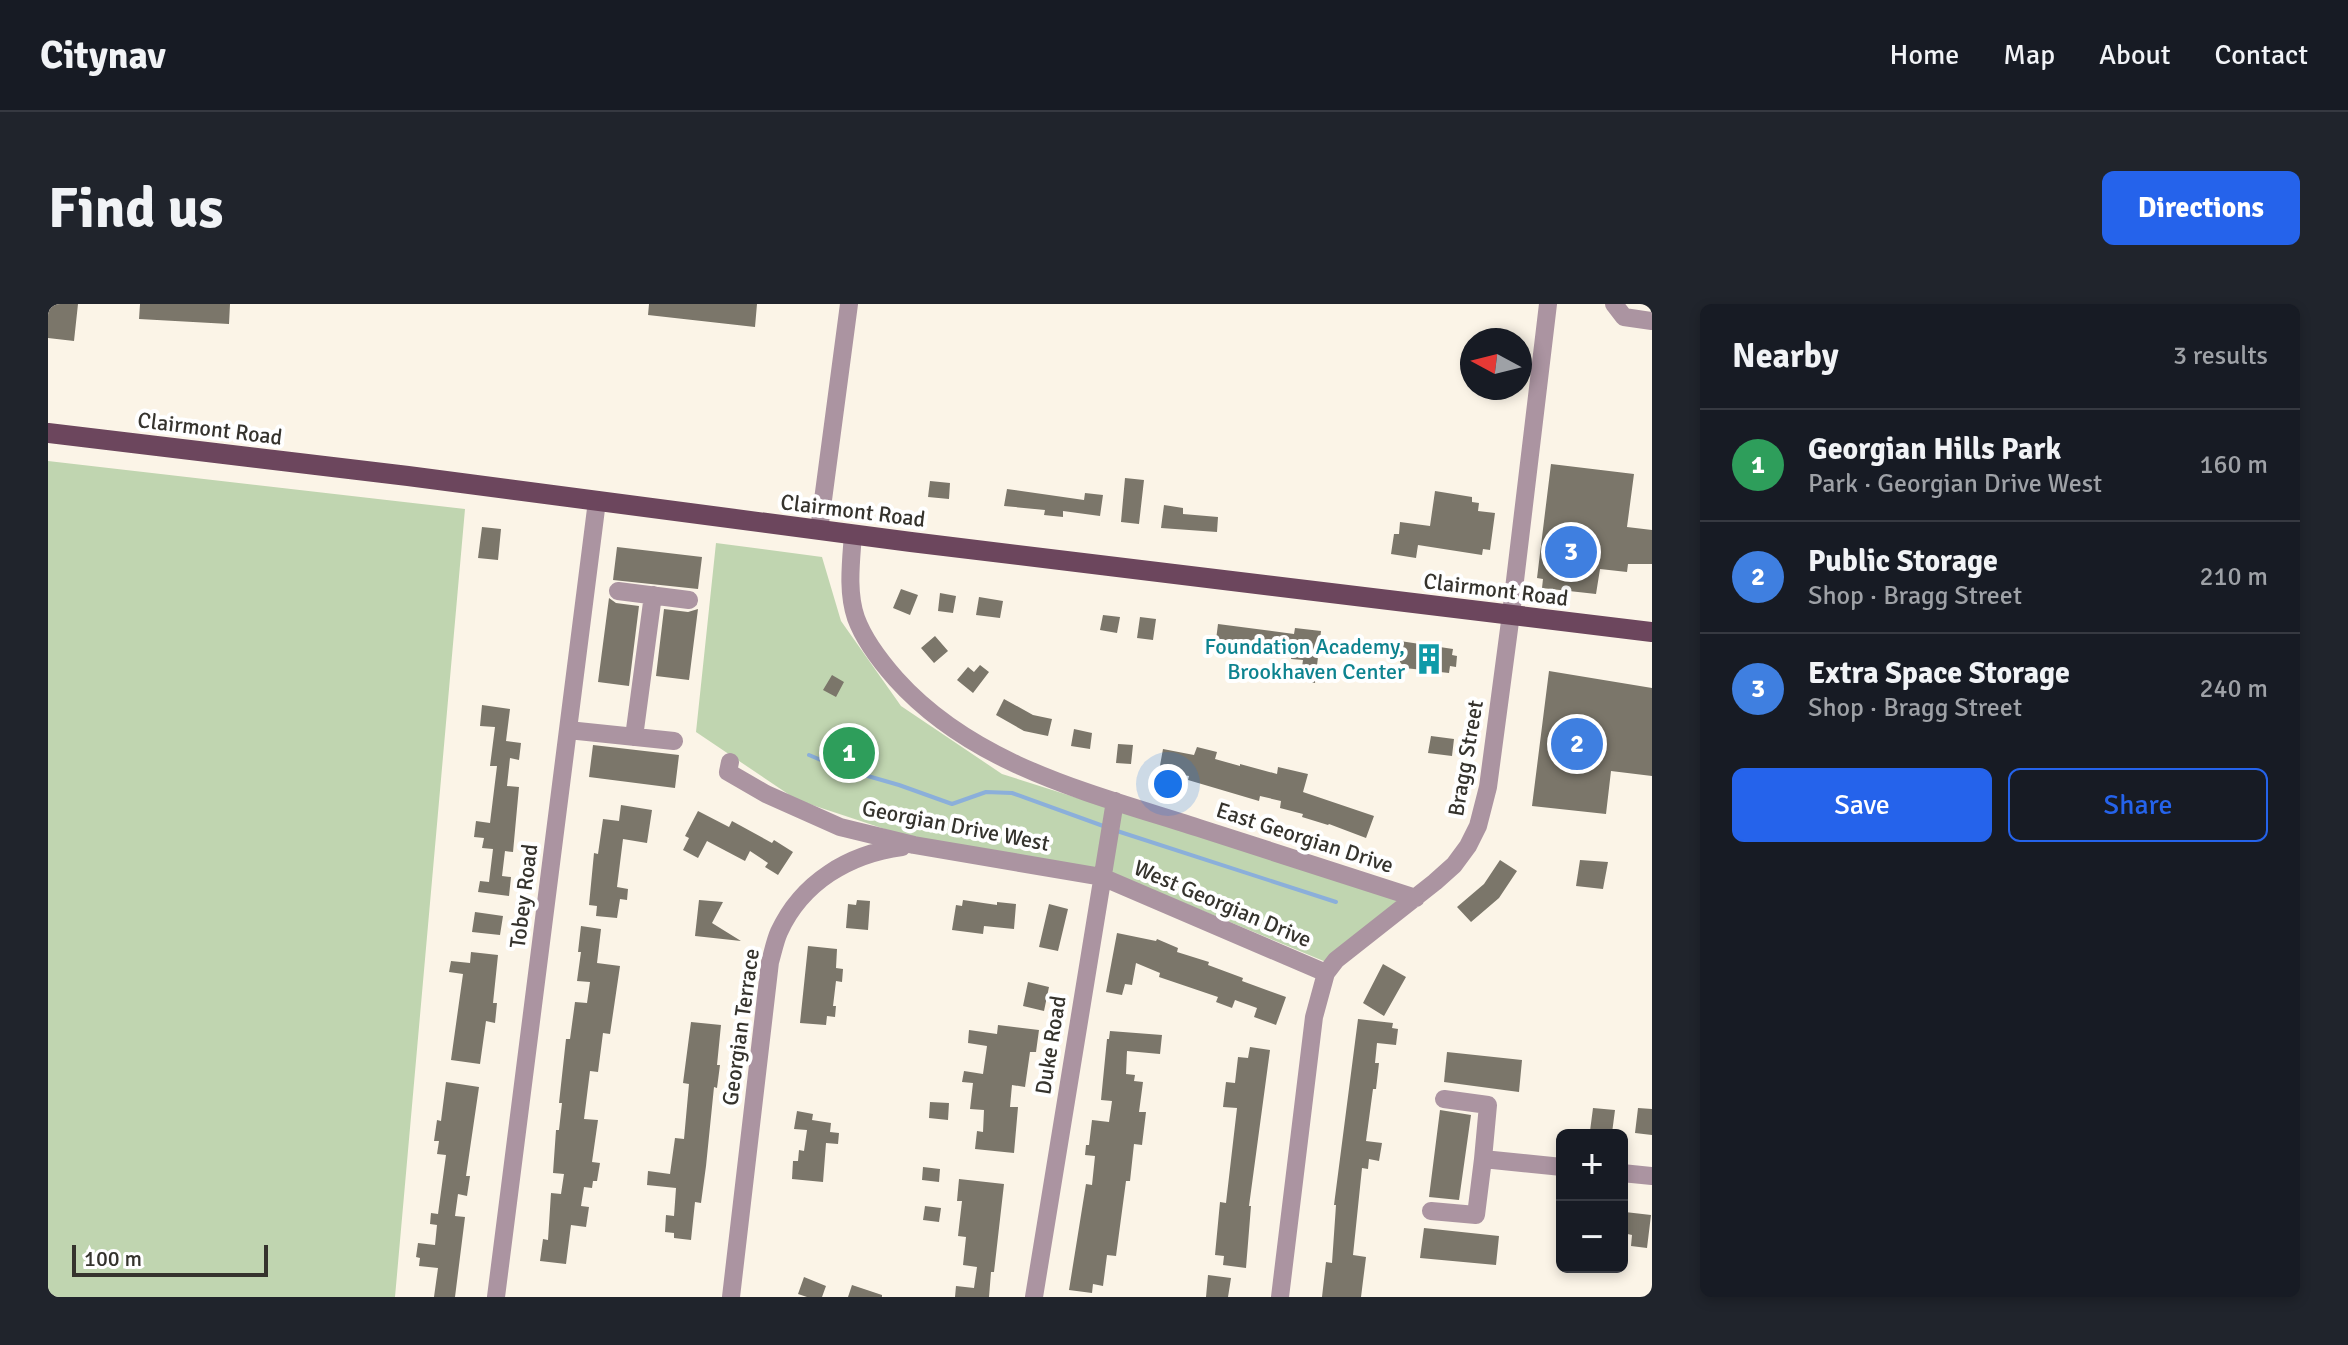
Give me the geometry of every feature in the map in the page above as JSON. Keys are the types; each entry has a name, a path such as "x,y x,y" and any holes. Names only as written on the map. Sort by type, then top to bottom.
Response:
{"main road":[{"name":"Clairmont Road","path":"48,433 1652,632"}],"street":[{"path":"819,530 849,304"},
{"name":"Bragg Street","path":"1326,973 1336,960 1454,865 1478,826 1488,787 1548,304"},
{"path":"1614,304 1624,317 1652,321"},
{"name":"Tobey Road","path":"496,1297 597,501"},
{"name":"East Georgian Drive","path":"853,534 851,581 855,615 885,667 910,695 938,718 992,754 1115,801 1416,898"},
{"path":"618,591 689,600"},
{"path":"634,737 653,595"},
{"path":"568,730 674,741"},
{"name":"Georgian Drive West","path":"730,762 728,772 766,794 840,827 914,845 1102,877"},
{"name":"Duke Road","path":"1034,1297 1115,801"},
{"name":"Georgian Terrace","path":"731,1297 770,962 779,933 794,906 815,883 839,865 875,851 914,845"},
{"name":"West Georgian Drive","path":"1102,877 1326,973"},
{"path":"1280,1297 1314,1017 1326,973"},
{"path":"1431,1211 1476,1215 1483,1159 1488,1105 1444,1099"},
{"path":"1483,1159 1556,1166"},
{"path":"1628,1174 1652,1176"}],"green space":[{"path":"48,461 465,509 395,1297 48,1297"},
{"path":"716,543 822,557 841,621 901,706 1002,774 1405,902 1326,962 1109,872 903,835 797,800 696,732"}],"building":[{"path":"48,304 78,304 74,341 48,338"},
{"path":"140,304 230,304 229,324 139,319"},
{"path":"649,304 757,304 755,327 648,315"},
{"path":"1551,464 1634,474 1627,527 1652,530 1652,564 1628,564 1627,572 1600,569 1596,594 1542,588 1543,579 1537,578"},
{"path":"1125,478 1144,480 1139,524 1121,522"},
{"path":"930,481 950,483 949,499 928,497"},
{"path":"1007,489 1084,500 1085,493 1103,495 1100,516 1063,511 1063,517 1044,515 1045,510 1004,506"},
{"path":"1435,491 1472,497 1472,502 1479,503 1478,511 1495,513 1490,550 1483,549 1482,555 1418,545 1416,558 1391,554 1394,534 1399,534 1400,522 1430,526"},
{"path":"1164,505 1183,508 1183,514 1218,517 1217,532 1161,528"},
{"path":"482,527 501,529 498,560 478,558"},
{"path":"617,547 702,557 698,589 613,580"},
{"path":"901,589 918,595 910,615 893,608"},
{"path":"940,593 956,596 953,613 938,611"},
{"path":"979,597 1003,601 1000,618 976,615"},
{"path":"609,598 616,603 639,606 629,686 598,682"},
{"path":"664,609 688,612 698,609 689,680 656,676"},
{"path":"1103,615 1120,617 1117,633 1100,630"},
{"path":"1140,617 1156,619 1153,640 1137,638"},
{"path":"1218,624 1294,634 1295,628 1321,631 1315,683 1300,681 1303,660 1291,659 1292,653 1235,645 1234,650 1215,648"},
{"path":"935,636 948,651 934,663 921,648"},
{"name":"Foundation Academy, Brookhaven Center","path":"1400,641 1453,649 1452,655 1457,656 1456,667 1450,666 1449,673 1405,668 1400,662"},
{"path":"980,665 989,672 973,693 957,680 968,667 974,672"},
{"path":"1549,671 1652,688 1652,776 1611,771 1606,814 1532,806"},
{"path":"832,675 844,682 836,697 823,690"},
{"path":"1004,699 1033,715 1052,719 1048,736 1024,731 996,715"},
{"path":"482,705 510,709 506,741 521,743 519,760 510,758 507,786 519,787 513,852 505,851 502,876 511,877 509,896 478,892 480,881 489,882 493,849 482,848 484,838 474,837 476,821 490,823 497,766 490,766 495,727 480,726"},
{"path":"1074,729 1092,733 1090,749 1071,746"},
{"path":"1431,736 1454,739 1452,756 1428,753"},
{"path":"1118,744 1133,745 1131,764 1116,763"},
{"path":"593,745 679,755 675,788 589,777"},
{"path":"1197,747 1217,752 1215,759 1240,766 1277,774 1278,767 1308,774 1303,792 1374,816 1366,838 1280,808 1281,801 1260,796 1259,801 1188,780 1189,776 1159,771 1163,749 1194,755"},
{"path":"621,805 652,810 647,843 623,839 617,887 628,889 627,900 620,899 617,918 596,916 597,906 589,905 594,853 598,854 603,819 619,821"},
{"path":"698,811 729,827 732,821 793,852 778,875 765,867 768,863 750,851 745,861 707,841 698,858 683,850 689,838 685,836"},
{"path":"1500,860 1517,871 1499,898 1471,922 1457,907 1484,884"},
{"path":"1580,860 1608,862 1603,889 1576,886"},
{"path":"699,900 723,902 712,923 741,941 695,936"},
{"path":"857,900 870,901 868,930 846,928 848,904 856,905"},
{"path":"963,900 997,905 997,902 1016,904 1014,929 984,926 983,934 952,930 956,905 962,906"},
{"path":"1049,904 1068,909 1058,951 1039,947"},
{"path":"475,912 503,916 500,935 472,932"},
{"path":"581,926 601,929 597,963 620,966 610,1034 603,1033 598,1072 590,1071 584,1119 598,1120 592,1162 600,1163 597,1181 593,1181 592,1188 584,1187 581,1206 589,1207 586,1227 571,1225 566,1264 540,1261 543,1239 548,1240 551,1193 561,1194 564,1174 553,1173 566,1039 570,1039 575,1002 587,1003 590,982 577,981"},
{"path":"1117,933 1157,939 1178,948 1177,952 1209,962 1208,965 1243,978 1242,981 1286,997 1276,1025 1254,1017 1257,1008 1235,1000 1232,1008 1216,1002 1218,997 1159,977 1160,973 1136,963 1132,985 1125,984 1122,995 1106,992"},
{"path":"808,946 837,949 836,968 843,969 842,982 836,981 835,1017 827,1016 826,1025 800,1023"},
{"path":"471,952 498,955 493,1003 497,1003 495,1023 486,1021 480,1064 451,1060 463,974 449,972 451,961 470,963"},
{"path":"1383,964 1406,977 1384,1016 1363,1003"},
{"path":"1028,982 1049,987 1044,1011 1023,1006"},
{"path":"1358,1019 1393,1023 1392,1028 1398,1029 1396,1045 1377,1043 1375,1063 1379,1063 1366,1141 1382,1143 1379,1161 1369,1159 1368,1169 1362,1168 1353,1255 1366,1257 1361,1297 1322,1297 1326,1262 1332,1263 1334,1205"},
{"path":"691,1022 721,1025 717,1065 720,1065 717,1088 714,1087 701,1203 695,1202 691,1240 674,1238 674,1233 665,1232 666,1215 674,1216 676,1188 647,1185 648,1171 670,1174 675,1138 684,1139 689,1084 683,1083"},
{"path":"998,1025 1039,1030 1036,1052 1030,1052 1025,1087 1012,1085 1010,1107 1018,1107 1014,1153 975,1149 977,1131 983,1132 984,1110 970,1109 973,1083 962,1082 964,1071 983,1074 987,1046 968,1043 969,1030 997,1034"},
{"path":"1110,1031 1162,1035 1160,1054 1127,1051 1126,1074 1135,1075 1134,1081 1143,1082 1139,1112 1146,1112 1142,1145 1134,1144 1116,1256 1107,1255 1103,1286 1093,1284 1092,1293 1069,1290 1086,1184 1092,1185 1095,1156 1085,1155 1086,1145 1089,1145 1092,1120 1109,1122 1112,1101 1101,1100"},
{"path":"1250,1047 1270,1050 1249,1206 1246,1268 1223,1265 1224,1256 1215,1255 1220,1202 1226,1203 1237,1108 1223,1107 1226,1082 1235,1083 1238,1057 1248,1058"},
{"path":"1447,1052 1522,1060 1519,1092 1444,1082"},
{"path":"446,1082 479,1087 466,1176 470,1176 467,1196 458,1194 455,1216 465,1217 455,1297 434,1297 438,1268 419,1266 420,1258 416,1257 418,1243 435,1245 437,1225 430,1224 431,1213 438,1214 446,1155 437,1154 439,1141 434,1141 437,1120 441,1121"},
{"path":"930,1102 949,1103 948,1120 929,1118"},
{"path":"1593,1108 1615,1110 1613,1129 1590,1129"},
{"path":"1638,1108 1652,1109 1652,1135 1635,1133"},
{"path":"1440,1110 1471,1115 1459,1200 1429,1197"},
{"path":"797,1111 813,1114 812,1120 831,1123 830,1132 839,1133 838,1144 826,1143 823,1182 792,1179 793,1161 798,1161 799,1150 804,1151 807,1130 794,1129"},
{"path":"923,1167 940,1169 939,1182 922,1180"},
{"path":"959,1179 1004,1184 989,1297 955,1297 956,1286 974,1288 977,1267 963,1265 966,1237 958,1236 962,1201 957,1201"},
{"path":"925,1206 941,1208 939,1222 923,1220"},
{"path":"1628,1212 1651,1215 1647,1248 1631,1246 1632,1235 1628,1234"},
{"path":"1424,1228 1499,1236 1496,1265 1420,1258"},
{"path":"1208,1275 1231,1278 1228,1297 1206,1297"},
{"path":"804,1277 826,1286 822,1297 798,1294"},
{"path":"852,1285 882,1295 882,1297 848,1297"}],"waterway":[{"path":"809,755 952,804 986,792 1012,793 1106,827"},
{"path":"1114,830 1336,902"}],"place":[{"name":"Extra Space Storage","path":"1571,552"},
{"name":"Foundation Academy, Brookhaven Center","path":"1429,659"},
{"name":"Public Storage","path":"1577,744"},
{"name":"Georgian Hills Park","path":"849,753"}]}
